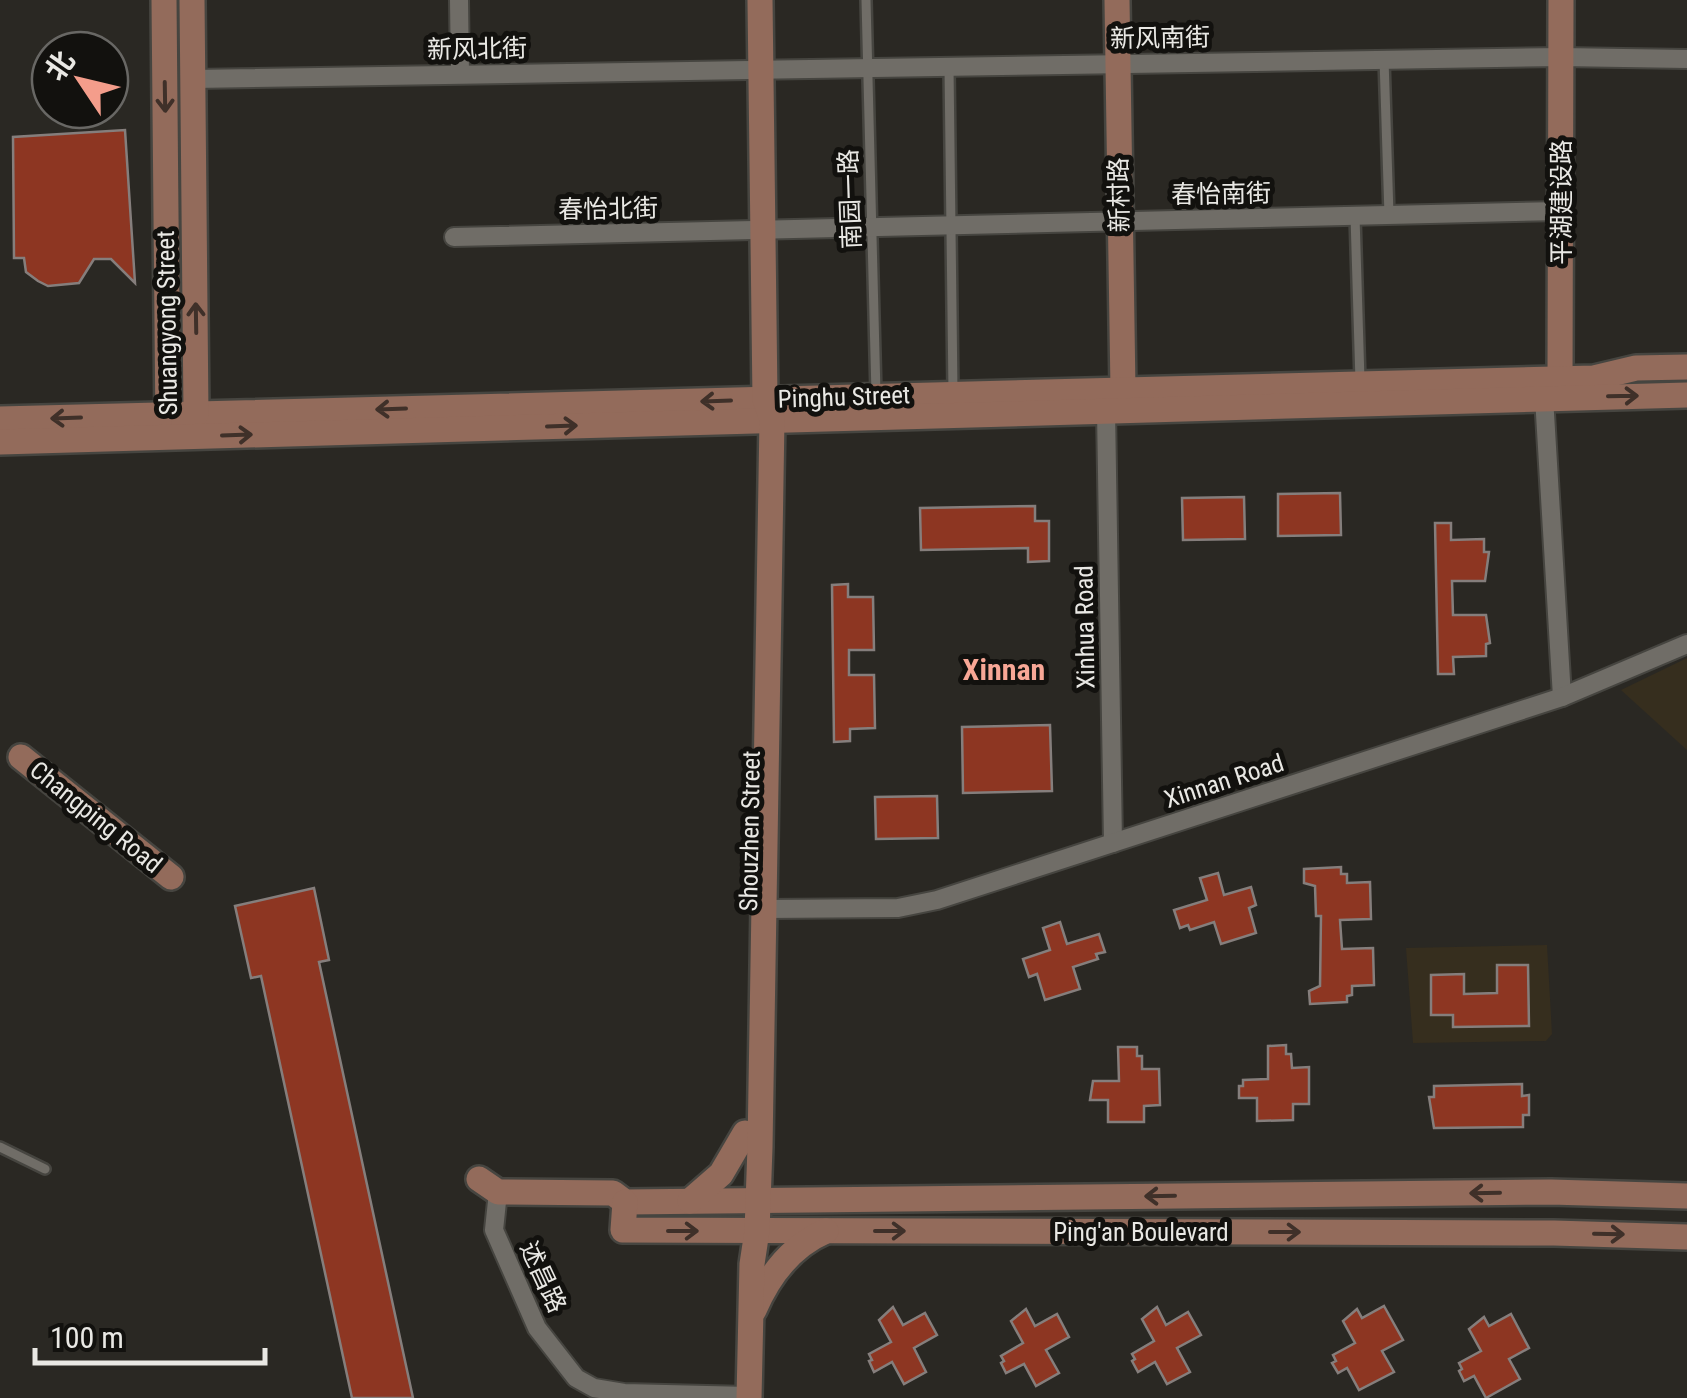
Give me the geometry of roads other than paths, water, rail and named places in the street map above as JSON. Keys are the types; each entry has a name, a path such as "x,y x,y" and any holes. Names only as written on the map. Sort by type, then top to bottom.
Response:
{"street":[{"name":"Shuangyong Street","path":"164,0 168,426"},
{"name":"Shuangyong Street","path":"192,0 196,414"},
{"path":"459,0 460,74"},
{"name":"Shouzhen Street","path":"752,1140 764,909 765,413 760,0"},
{"name":"新村路","path":"1114,400 1120,221 1117,0"},
{"name":"平湖建设路","path":"1552,388 1560,211 1561,0"},
{"name":"新风南街","path":"761,70 1384,59 1687,59"},
{"name":"新风北街","path":"193,79 761,70"},
{"name":"春怡南街","path":"763,230 1560,211"},
{"name":"春怡北街","path":"454,237 763,230"},
{"name":"Pinghu Street","path":"0,420 168,426 765,413 1552,388 1636,368 1687,368"},
{"name":"Pinghu Street","path":"0,442 168,426 196,414 765,413 876,396 953,394 1114,400 1360,384 1687,395"},
{"path":"1552,388 1562,697"},
{"name":"Xinhua Road","path":"1113,843 1114,400"},
{"name":"Shouzhen Street","path":"748,1397 765,413"},
{"name":"Xinnan Road","path":"764,909 898,908 937,900 1562,697 1687,644"},
{"name":"Changping Road","path":"21,757 171,878"},
{"path":"690,1201 752,1140 779,1177 792,1188 819,1200"},
{"name":"Ping'an Boulevard","path":"488,1185 612,1193 626,1202 1532,1192 1687,1196"},
{"name":"述昌路","path":"488,1185 494,1230 537,1328 576,1378 594,1388 624,1396 748,1397"},
{"name":"Ping'an Boulevard","path":"626,1202 623,1230 1554,1233 1687,1237"},
{"path":"750,1319 778,1268 808,1239 827,1231"}],"lane":[{"name":"南园一路","path":"866,0 876,396"},
{"path":"1384,59 1389,215"},
{"path":"949,66 953,394"},
{"path":"1355,216 1360,384"},
{"path":"0,1146 45,1169"}],"district":[{"name":"Xinnan","path":"1004,669"}]}
